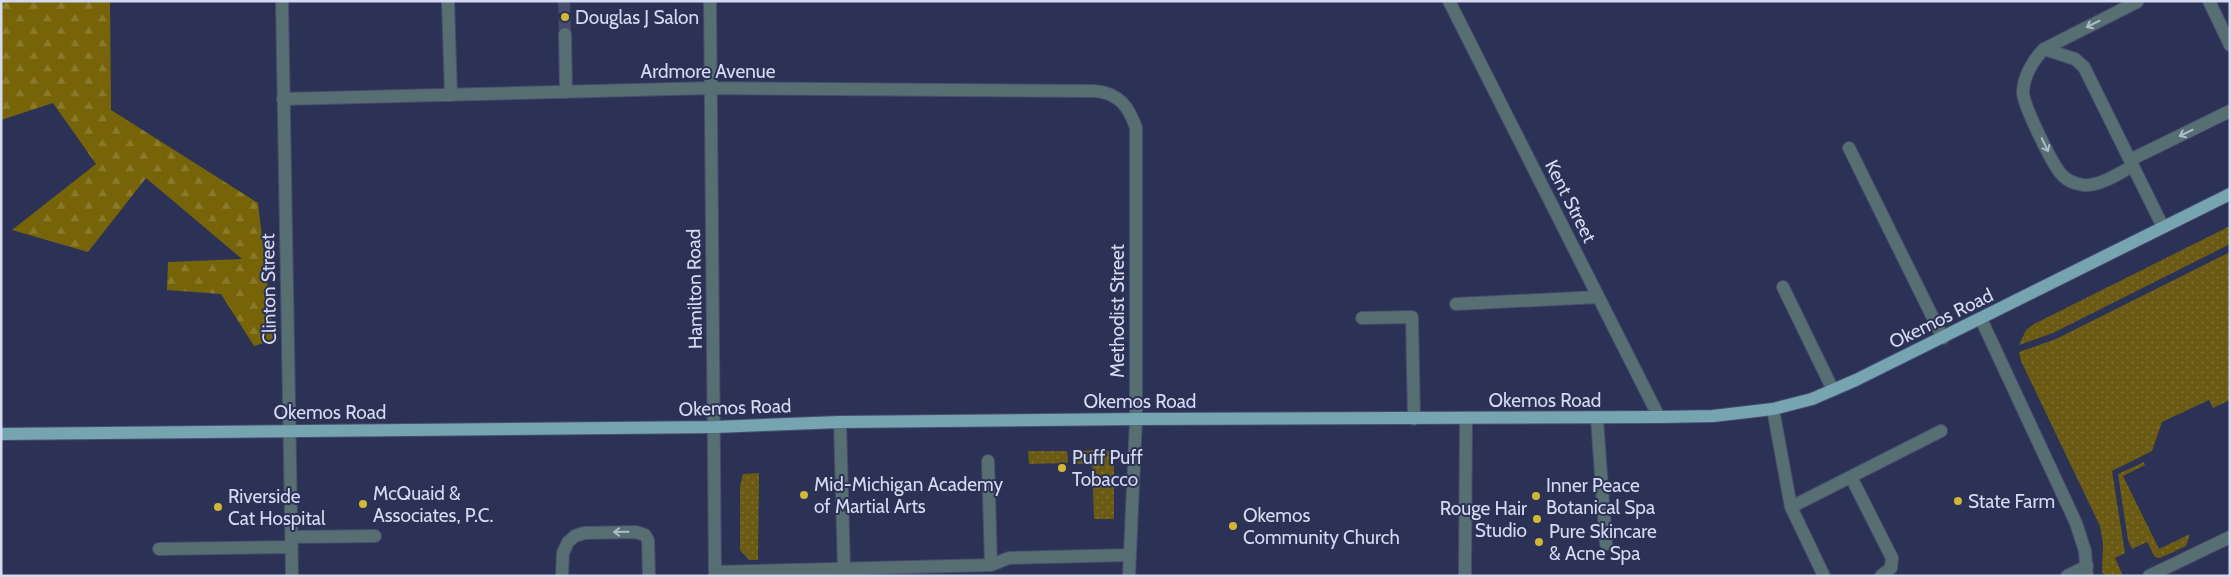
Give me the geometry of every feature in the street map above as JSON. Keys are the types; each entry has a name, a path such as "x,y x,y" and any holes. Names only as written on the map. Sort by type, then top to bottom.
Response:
{"main road":[{"name":"Okemos Road","path":"1,434 715,427 840,422 1136,419 1598,419 1713,416 1773,409 1833,390 1943,338 2230,194"}],"street":[{"name":"Clinton Street","path":"282,1 292,576"},
{"path":"448,1 451,95"},
{"name":"Hamilton Road","path":"710,1 715,574"},
{"path":"2209,1 2230,45"},
{"path":"2137,2 2044,49 2038,55 2026,76 2023,92 2026,105 2058,170 2069,181 2086,186 2096,184 2131,163 2230,111"},
{"name":"Kent Street","path":"1452,3 1659,417"},
{"path":"565,34 566,92"},
{"path":"2044,49 2075,58 2084,67 2163,227"},
{"name":"Ardmore Avenue","path":"283,98 710,88 1094,91 1113,95 1128,108"},
{"name":"Methodist Street","path":"1128,108 1136,128 1136,419 1129,576"},
{"path":"1849,148 1943,338"},
{"path":"1783,287 1833,390"},
{"path":"1456,304 1598,297"},
{"path":"1362,318 1412,317 1414,419"},
{"path":"1981,319 2070,509 2081,537 2087,571 2067,576"},
{"path":"1773,409 1791,507 1824,576"},
{"path":"1465,576 1466,418"},
{"path":"1598,419 1606,544"},
{"path":"840,422 844,569"},
{"path":"1791,507 1941,431"},
{"path":"988,461 991,565"},
{"path":"1851,477 1892,558 1891,568 1881,576"},
{"path":"562,576 563,553 568,542 575,536 584,533 636,532 645,535 648,540 648,576"},
{"path":"159,548 375,536"},
{"path":"2149,576 2230,536"},
{"path":"715,574 844,569 899,572 961,571 991,565 1009,558 1130,555"}],"shaded area":[{"path":"2230,226 2230,244 2053,333 2019,345 2026,330 2034,324"},
{"path":"2230,252 2230,400 2213,408 2209,400 2162,422 2152,451 2112,471 2125,553 2115,558 2123,576 2105,576 2102,572 2103,544 2100,526 2021,361 2019,352 2056,339"},
{"path":"1028,451 1067,451 1068,463 1029,464"},
{"path":"1073,451 1109,451 1114,456 1114,519 1094,519 1092,464 1074,464"},
{"path":"2144,462 2145,465 2123,476 2159,549 2190,534 2186,546 2160,558 2155,557 2147,542 2132,549 2128,540 2118,474"},
{"path":"759,473 758,560 749,560 740,550 740,486 743,474"}],"green space":[{"path":"1,1 110,1 111,110 258,203 274,340 254,346 221,294 167,290 168,262 242,259 146,178 88,252 12,230 96,164 53,103 1,120"}],"tunnel":[{"path":"564,1 565,34"}],"place":[{"name":"Douglas J Salon","path":"565,17"},
{"name":"Puff Puff Tobacco","path":"1062,468"},
{"name":"Mid-Michigan Academy of Martial Arts","path":"804,495"},
{"name":"Inner Peace Botanical Spa","path":"1536,496"},
{"name":"State Farm","path":"1958,501"},
{"name":"McQuaid & Associates, P.C.","path":"363,504"},
{"name":"Riverside Cat Hospital","path":"218,507"},
{"name":"Rouge Hair Studio","path":"1537,519"},
{"name":"Okemos Community Church","path":"1233,526"},
{"name":"Pure Skincare & Acne Spa","path":"1539,542"}]}
